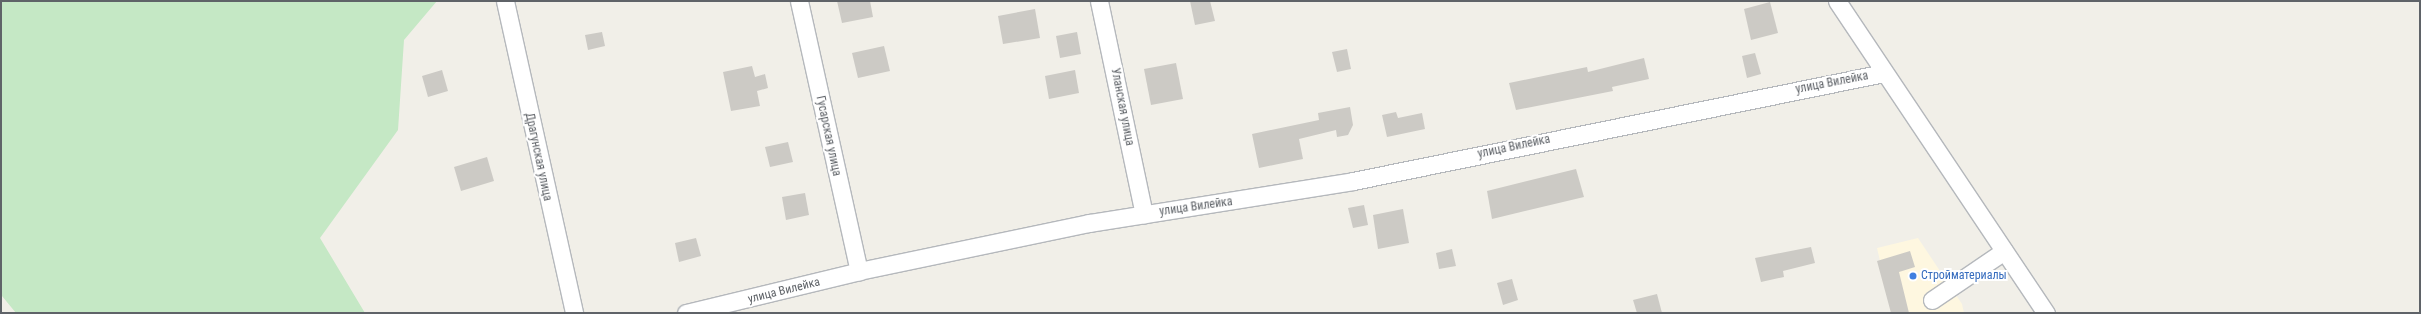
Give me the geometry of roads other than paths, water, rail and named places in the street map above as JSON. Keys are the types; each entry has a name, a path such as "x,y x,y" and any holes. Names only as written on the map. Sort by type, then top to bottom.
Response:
{"street":[{"name":"Драгунская улица","path":"505,1 574,313"},
{"name":"Гусарская улица","path":"799,1 859,270"},
{"name":"Уланская улица","path":"1099,1 1144,214"},
{"path":"1837,1 2046,313"},
{"name":"улица Вилейка","path":"686,313 859,270 1144,214 1353,181 1884,73"},
{"path":"1932,300 2004,251"}],"place":[{"name":"Стройматериалы","path":"1913,276"}]}
